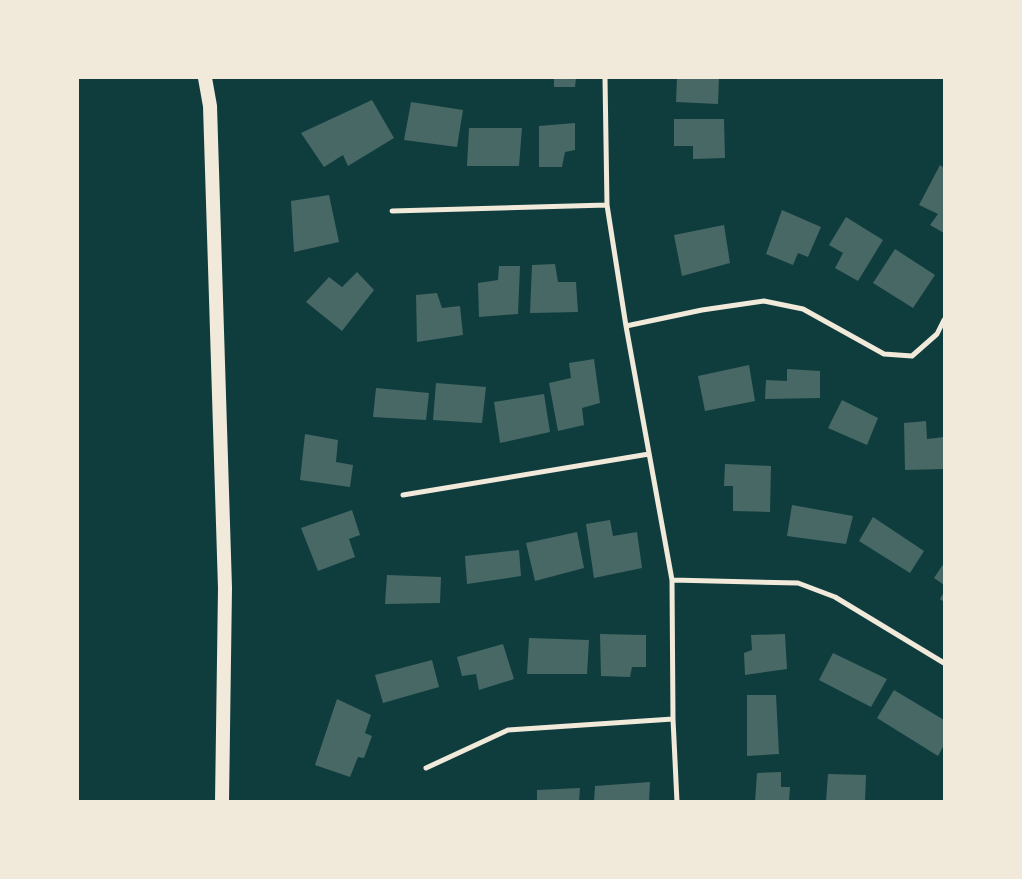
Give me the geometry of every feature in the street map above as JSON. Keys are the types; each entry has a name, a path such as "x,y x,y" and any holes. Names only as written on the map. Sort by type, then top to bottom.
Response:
{"highway":[{"path":"206,78 210,106 225,588 222,802"}],"street":[{"path":"605,78 607,205 648,454 672,580 673,719 677,802"},
{"path":"392,211 607,205"},
{"path":"626,326 702,310 764,301 802,309 884,354 912,356 937,334 944,320"},
{"path":"403,495 648,454"},
{"path":"672,580 798,582 834,597 944,663"},
{"path":"426,768 508,730 673,719"}],"building":[{"path":"554,78 576,78 575,87 554,87"},
{"path":"677,78 719,78 718,104 676,102"},
{"path":"372,100 394,138 348,166 343,155 324,167 301,133"},
{"path":"411,102 463,110 457,147 404,140"},
{"path":"674,119 724,119 725,158 693,159 693,146 674,146"},
{"path":"575,123 575,150 565,152 562,167 539,167 539,126"},
{"path":"469,128 522,128 519,166 467,166"},
{"path":"940,165 944,168 944,233 930,225 938,214 919,205"},
{"path":"329,195 339,242 294,252 291,201"},
{"path":"782,210 821,227 808,257 798,253 793,265 766,254"},
{"path":"846,217 883,240 858,281 835,268 843,253 829,245"},
{"path":"724,225 730,263 682,276 674,235"},
{"path":"895,249 935,275 913,308 873,283"},
{"path":"555,264 558,282 576,282 578,312 530,313 532,265"},
{"path":"499,266 520,266 518,314 479,317 478,283 498,280"},
{"path":"357,272 374,290 342,331 306,302 329,277 342,287"},
{"path":"437,293 442,308 460,306 463,335 417,342 416,295"},
{"path":"594,359 600,403 582,408 584,425 558,431 549,383 571,378 569,363"},
{"path":"749,365 755,401 705,411 698,376"},
{"path":"787,369 820,371 820,398 765,399 766,380 787,381"},
{"path":"436,383 486,387 482,423 433,420"},
{"path":"376,388 429,393 426,420 373,417"},
{"path":"544,394 550,432 500,443 494,402"},
{"path":"842,400 878,418 867,445 828,428"},
{"path":"926,421 927,439 944,437 944,469 905,470 904,423"},
{"path":"305,434 338,440 336,462 353,465 350,487 300,480"},
{"path":"725,464 771,466 770,512 733,511 733,486 724,486"},
{"path":"792,505 853,516 846,544 787,536"},
{"path":"352,510 360,535 349,539 355,557 318,571 301,528"},
{"path":"873,517 924,551 910,573 859,541"},
{"path":"610,520 613,536 637,532 642,568 594,578 586,524"},
{"path":"577,532 584,568 535,581 526,543"},
{"path":"519,550 521,576 467,584 465,556"},
{"path":"944,563 944,585 934,578"},
{"path":"387,575 441,577 440,603 385,604"},
{"path":"944,592 944,602 940,599"},
{"path":"600,634 646,635 646,667 632,667 630,677 601,676"},
{"path":"785,634 787,669 745,675 744,653 752,650 751,635"},
{"path":"529,638 589,640 587,674 527,674"},
{"path":"503,644 514,679 479,690 476,674 462,676 457,657"},
{"path":"833,653 887,679 871,707 819,680"},
{"path":"432,660 439,687 383,703 375,675"},
{"path":"894,690 944,720 944,745 938,756 877,718"},
{"path":"747,695 776,695 779,754 747,756"},
{"path":"337,699 371,715 365,733 372,736 364,758 358,757 350,777 315,765"},
{"path":"781,772 781,787 790,787 789,802 755,802 757,773"},
{"path":"828,774 866,775 865,802 826,802"},
{"path":"650,782 649,802 594,802 595,786"},
{"path":"580,788 579,802 537,802 537,790"}]}
